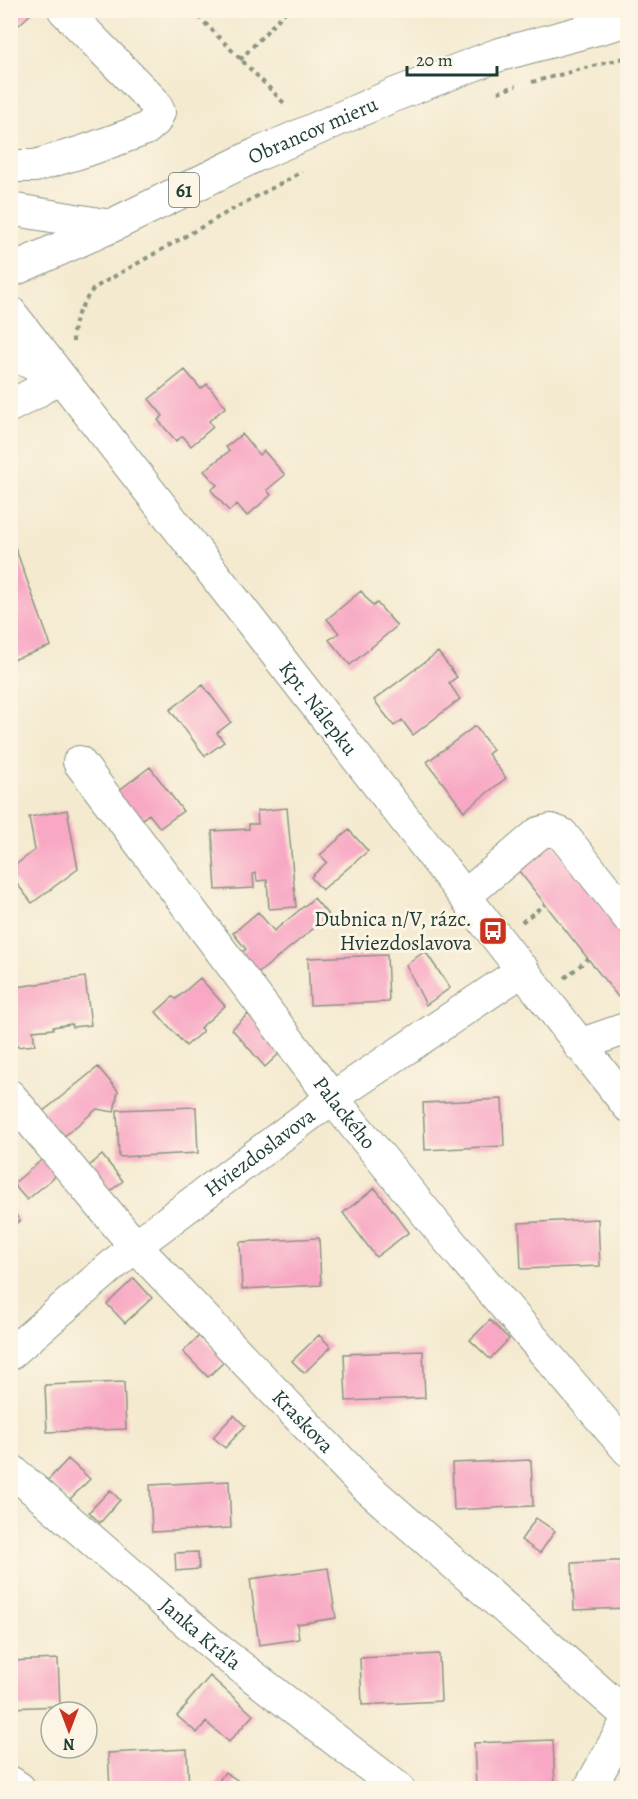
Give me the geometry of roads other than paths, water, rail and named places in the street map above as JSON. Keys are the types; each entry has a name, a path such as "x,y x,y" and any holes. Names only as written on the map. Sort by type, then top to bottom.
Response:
{"main road":[{"name":"Obrancov mieru","path":"10,271 111,226 256,154 394,94 498,55 627,20"}],"street":[{"path":"10,166 35,166 85,152 146,129 155,121 159,112 154,102 64,10"},
{"path":"10,209 111,226"},
{"name":"Kpt. Nálepku","path":"10,312 627,1106"},
{"path":"10,353 59,376"},
{"path":"10,406 59,376"},
{"name":"Palackého","path":"79,762 332,1098 445,1236 627,1450"},
{"path":"465,896 539,833 551,830 562,834 627,917"},
{"name":"Hviezdoslavova","path":"10,1354 135,1246 332,1098 523,970"},
{"path":"579,1045 627,1028"},
{"name":"Kraskova","path":"10,1096 135,1246 361,1482 627,1717"},
{"name":"Janka Kráľa","path":"10,1469 220,1651 398,1788"},
{"path":"590,1788 627,1717"},
{"path":"10,1782 20,1788"}],"place":[{"name":"Dubnica n/V, rázc. Hviezdoslavova","path":"493,931"}]}
